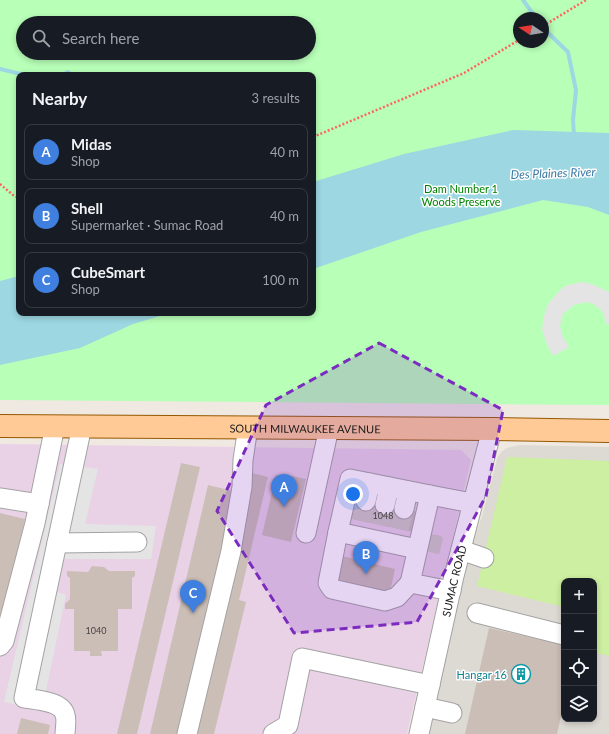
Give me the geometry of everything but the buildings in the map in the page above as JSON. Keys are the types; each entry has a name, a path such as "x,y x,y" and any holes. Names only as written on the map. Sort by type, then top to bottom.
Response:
{"main road":[{"name":"SOUTH MILWAUKEE AVENUE","path":"0,426 609,431"}],"street":[{"path":"0,646 4,642 39,504 55,426"},
{"path":"65,734 66,716 62,709 54,704 24,698 82,426"},
{"path":"187,734 231,551 242,487 243,460 248,427"},
{"path":"306,533 329,428"},
{"name":"SUMAC ROAD","path":"419,734 472,504 492,429"},
{"path":"430,495 425,516 427,545 416,584 396,597 385,601 332,589 328,583 350,479 368,492 389,486 472,504"},
{"path":"385,505 389,486"},
{"path":"404,509 408,491"},
{"path":"0,498 39,504"},
{"path":"338,532 360,528 427,545"},
{"path":"57,543 137,542"},
{"path":"461,550 484,558"},
{"path":"416,584 451,592"},
{"path":"477,613 561,634"},
{"path":"273,734 288,725 302,658 430,685"},
{"path":"425,707 452,713"}],"path":[{"path":"549,22 586,0"},
{"path":"316,136 464,73 513,43"},
{"path":"0,184 16,196"}],"highlighted area":[{"path":"379,343 503,410 486,496 417,622 294,633 217,511 266,405"}],"shaded area":[{"path":"581,282 592,284 609,292 609,324 607,325 602,311 595,305 587,302 574,305 563,314 560,326 563,337 569,347 553,356 546,342 542,329 548,304 565,286"},
{"path":"0,444 461,450 471,460 407,734 0,734"},
{"path":"520,445 609,447 609,734 424,734 462,571 482,516 497,459 501,452 507,448"},
{"path":"60,464 98,469 85,524 156,526 151,559 62,559 57,592 66,595 42,710 4,702"}],"green space":[{"name":"Dam Number 1 Woods Preserve","path":"0,0 609,0 609,405 0,400"},
{"path":"507,457 609,461 609,656 597,653 597,578 561,578 561,606 477,586"}],"water":[{"name":"Des Plaines River","path":"513,130 609,133 609,215 588,207 543,200 421,232 316,268 316,181 404,154"},
{"path":"16,277 16,316 160,316 133,324 80,348 0,365 0,281"}],"waterway":[{"path":"523,0 532,12"},
{"path":"549,34 568,52 576,90 573,120 574,136"},
{"path":"0,69 16,73"}],"tunnel":[{"path":"361,521 366,501"},
{"path":"380,525 385,505"},
{"path":"399,529 404,509"},
{"path":"430,552 434,535"}],"place":[{"name":"Midas","path":"284,507"},
{"name":"Shell","path":"366,574"},
{"name":"CubeSmart","path":"193,613"},
{"name":"Hangar 16","path":"521,674"}]}
